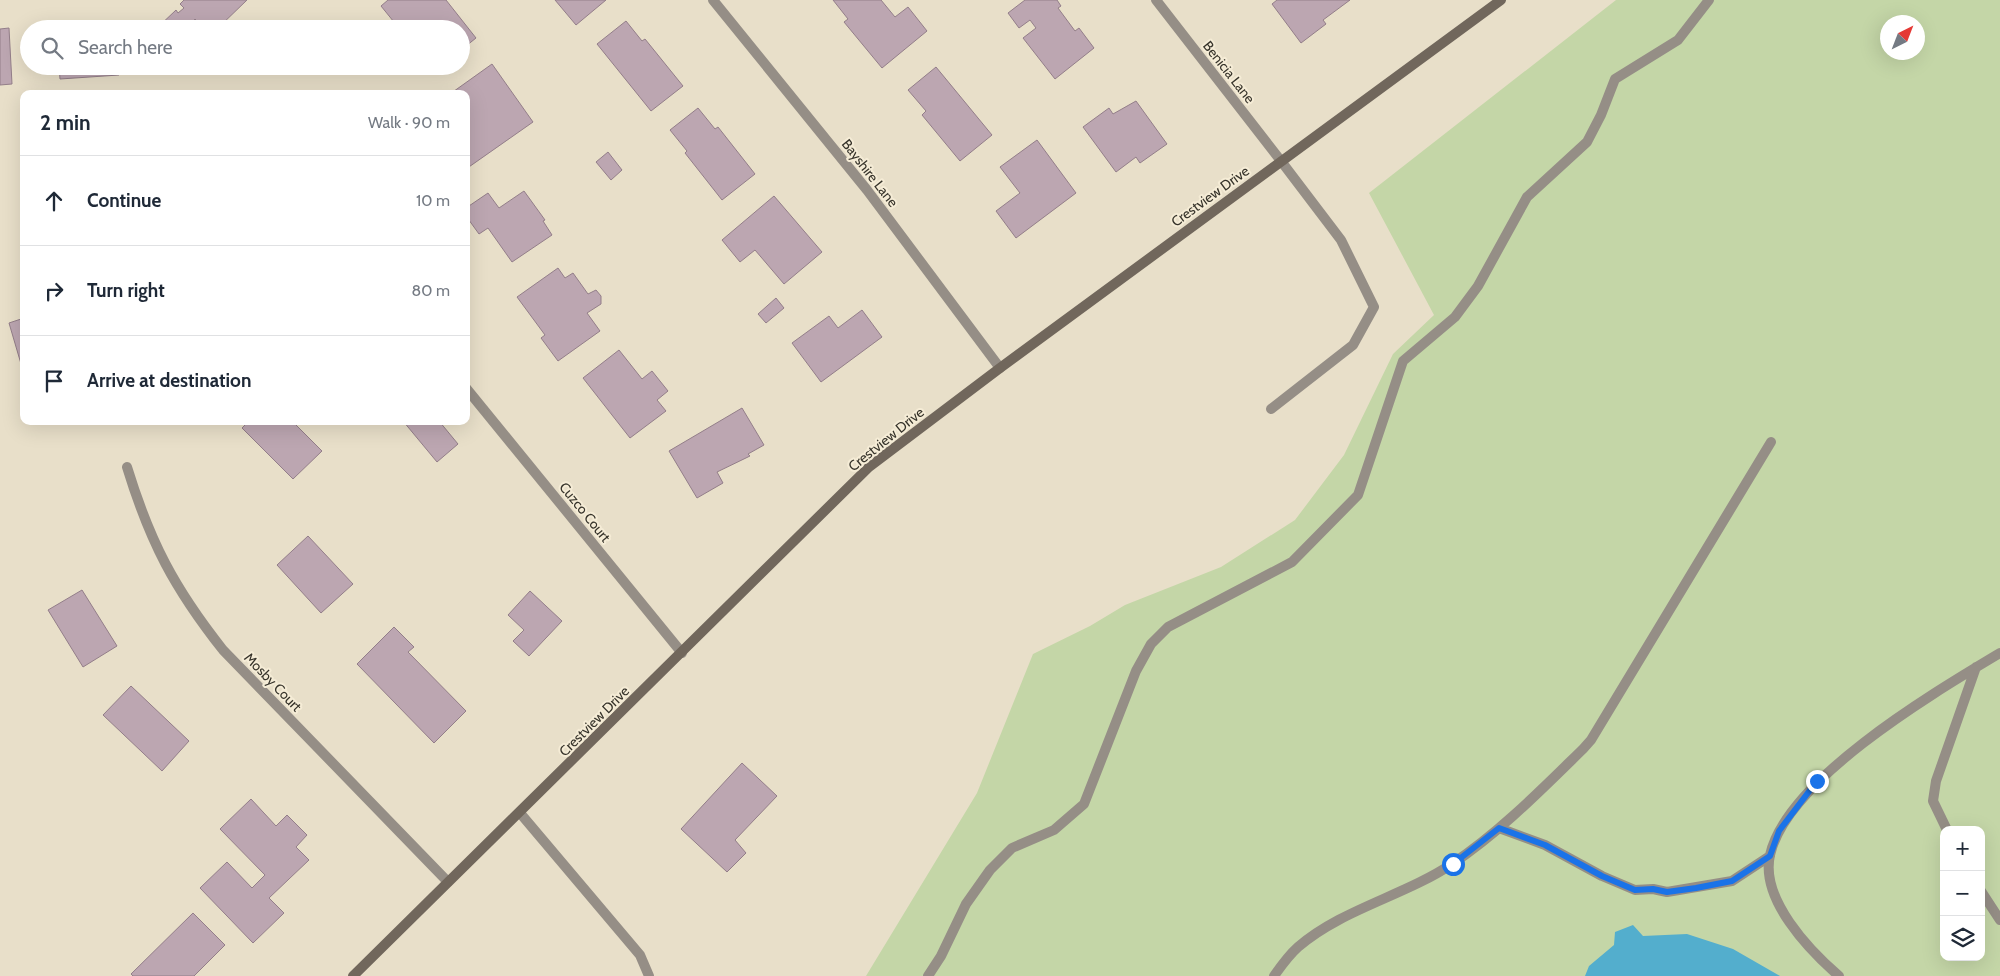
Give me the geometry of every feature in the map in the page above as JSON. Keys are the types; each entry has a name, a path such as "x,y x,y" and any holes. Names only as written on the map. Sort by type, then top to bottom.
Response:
{"main road":[{"name":"Crestview Drive","path":"354,976 869,467 1281,160 1501,0"}],"street":[{"name":"Bayshire Lane","path":"713,0 867,190 1000,368"},
{"name":"Benicia Lane","path":"1156,0 1341,240 1374,307 1352,345 1271,409"},
{"path":"928,976 941,956 966,904 990,870 1012,848 1054,830 1084,804 1136,671 1151,644 1168,627 1292,562 1358,495 1403,361 1455,317 1478,286 1527,197 1587,142 1601,115 1615,79 1678,40 1709,0"},
{"name":"Cuzco Court","path":"470,393 682,653"},
{"path":"1274,976 1298,947 1312,937 1348,916 1437,874 1499,828 1591,740 1772,442"},
{"name":"Mosby Court","path":"127,467 143,517 165,567 194,613 223,650 448,882"},
{"path":"1839,976 1798,936 1776,897 1769,874 1770,856 1779,831 1817,781 1929,697 2000,653"},
{"path":"1945,826 1933,801 1936,781 1976,668"},
{"path":"520,813 640,955 649,976"},
{"path":"1499,828 1545,845 1602,876 1635,890 1653,889 1667,892 1732,881 1770,856"},
{"path":"1985,897 2000,920"}],"green space":[{"path":"1616,0 2000,0 2000,976 866,976 977,793 1033,654 1090,626 1125,605 1221,567 1295,520 1344,455 1393,354 1434,315 1369,193"}],"water":[{"path":"1633,925 1643,936 1687,934 1733,949 1780,976 1585,976 1589,966 1614,945 1615,932"}],"building":[{"path":"184,0 247,0 226,20 165,20 176,10 178,13 184,8 180,4"},
{"path":"388,0 446,0 462,20 392,20 381,6"},
{"path":"555,0 606,0 576,25"},
{"path":"833,0 881,0 895,17 908,7 927,31 882,68 844,22 848,19"},
{"path":"1025,0 1057,0 1061,6 1058,8 1075,31 1079,28 1094,48 1055,79 1023,38 1036,28 1030,20 1019,28 1008,13"},
{"path":"1277,0 1350,0 1323,20 1326,24 1301,43 1272,4"},
{"path":"626,21 642,41 645,39 683,86 651,111 597,44"},
{"path":"9,28 12,84 0,85 0,29"},
{"path":"470,30 476,38 470,43"},
{"path":"492,64 533,122 470,166 470,90 456,90"},
{"path":"936,67 992,135 960,161 922,115 926,111 908,90"},
{"path":"60,75 119,75 60,79"},
{"path":"1136,101 1167,144 1140,163 1136,157 1116,172 1083,127 1109,108 1113,114"},
{"path":"698,108 715,129 718,127 755,174 722,200 685,153 687,151 670,130"},
{"path":"1037,140 1076,193 1016,238 996,211 1020,193 1000,167"},
{"path":"608,152 622,170 611,180 596,162"},
{"path":"524,191 545,220 543,221 552,235 512,262 488,228 479,234 470,222 470,205 488,193 499,208"},
{"path":"774,196 822,252 784,284 755,250 740,262 722,240"},
{"path":"558,268 565,278 573,273 588,294 596,290 601,296 601,304 587,313 600,331 558,361 541,338 545,335 517,297"},
{"path":"776,298 784,308 766,323 758,314"},
{"path":"862,310 882,337 821,382 792,343 829,316 838,328"},
{"path":"20,319 20,360 9,323"},
{"path":"619,350 642,379 652,371 668,391 657,400 666,411 630,438 583,378"},
{"path":"742,408 764,445 748,454 750,456 717,472 723,483 697,498 669,451"},
{"path":"245,425 296,425 322,451 293,479 242,428"},
{"path":"406,425 442,425 458,444 437,462"},
{"path":"308,536 353,584 321,613 277,565"},
{"path":"82,590 117,646 83,667 48,610"},
{"path":"530,591 562,621 529,656 513,641 524,630 508,615"},
{"path":"394,627 414,647 408,652 466,711 434,743 357,664"},
{"path":"131,686 189,741 162,771 103,715"},
{"path":"742,763 777,796 735,840 746,853 727,872 681,829"},
{"path":"251,799 276,826 287,815 307,835 296,847 309,860 269,898 284,913 253,943 200,888 227,862 252,888 265,875 220,829"},
{"path":"193,913 225,945 194,976 133,976 131,974"}],"route":[{"path":"1453,864 1499,828 1545,845 1563,857 1635,890 1653,889 1667,892 1696,888 1717,882 1732,881 1770,856 1779,831 1817,781"}]}
